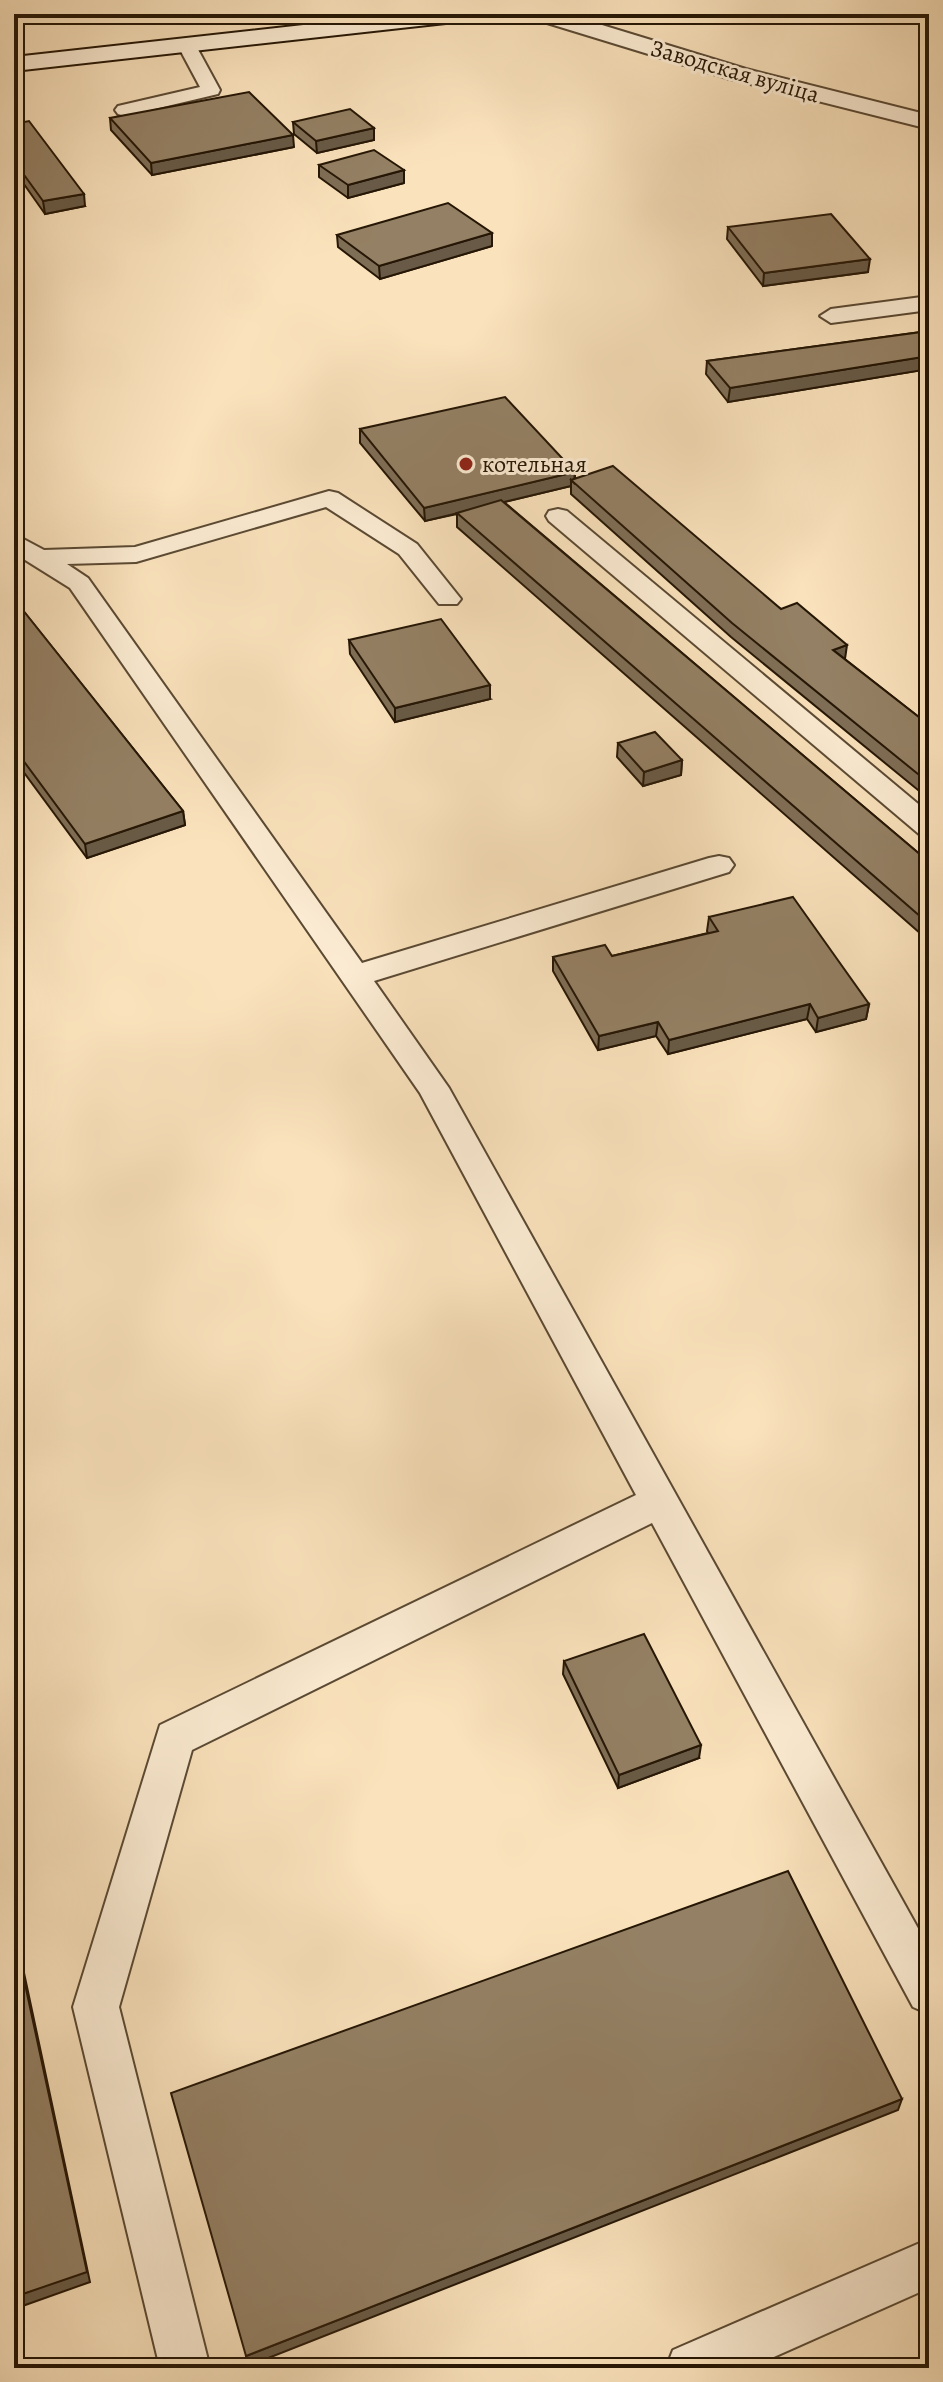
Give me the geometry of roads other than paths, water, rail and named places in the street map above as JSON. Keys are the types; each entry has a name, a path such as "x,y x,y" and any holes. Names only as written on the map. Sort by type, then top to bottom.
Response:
{"street":[{"path":"14,64 386,18 464,14"},
{"name":"Заводская вуліца","path":"542,14 738,74 929,122"}],"lane":[{"path":"125,110 211,90 186,44"},
{"path":"831,316 929,303"},
{"path":"26,550 136,554 329,498 408,549 448,599"},
{"path":"558,516 929,828"},
{"path":"26,550 79,583 433,1088 929,1992"},
{"path":"355,976 719,865"},
{"path":"185,2368 96,2007 175,1738 660,1501"},
{"path":"691,2368 929,2263"}],"place":[{"name":"котельная","path":"466,464"}]}
